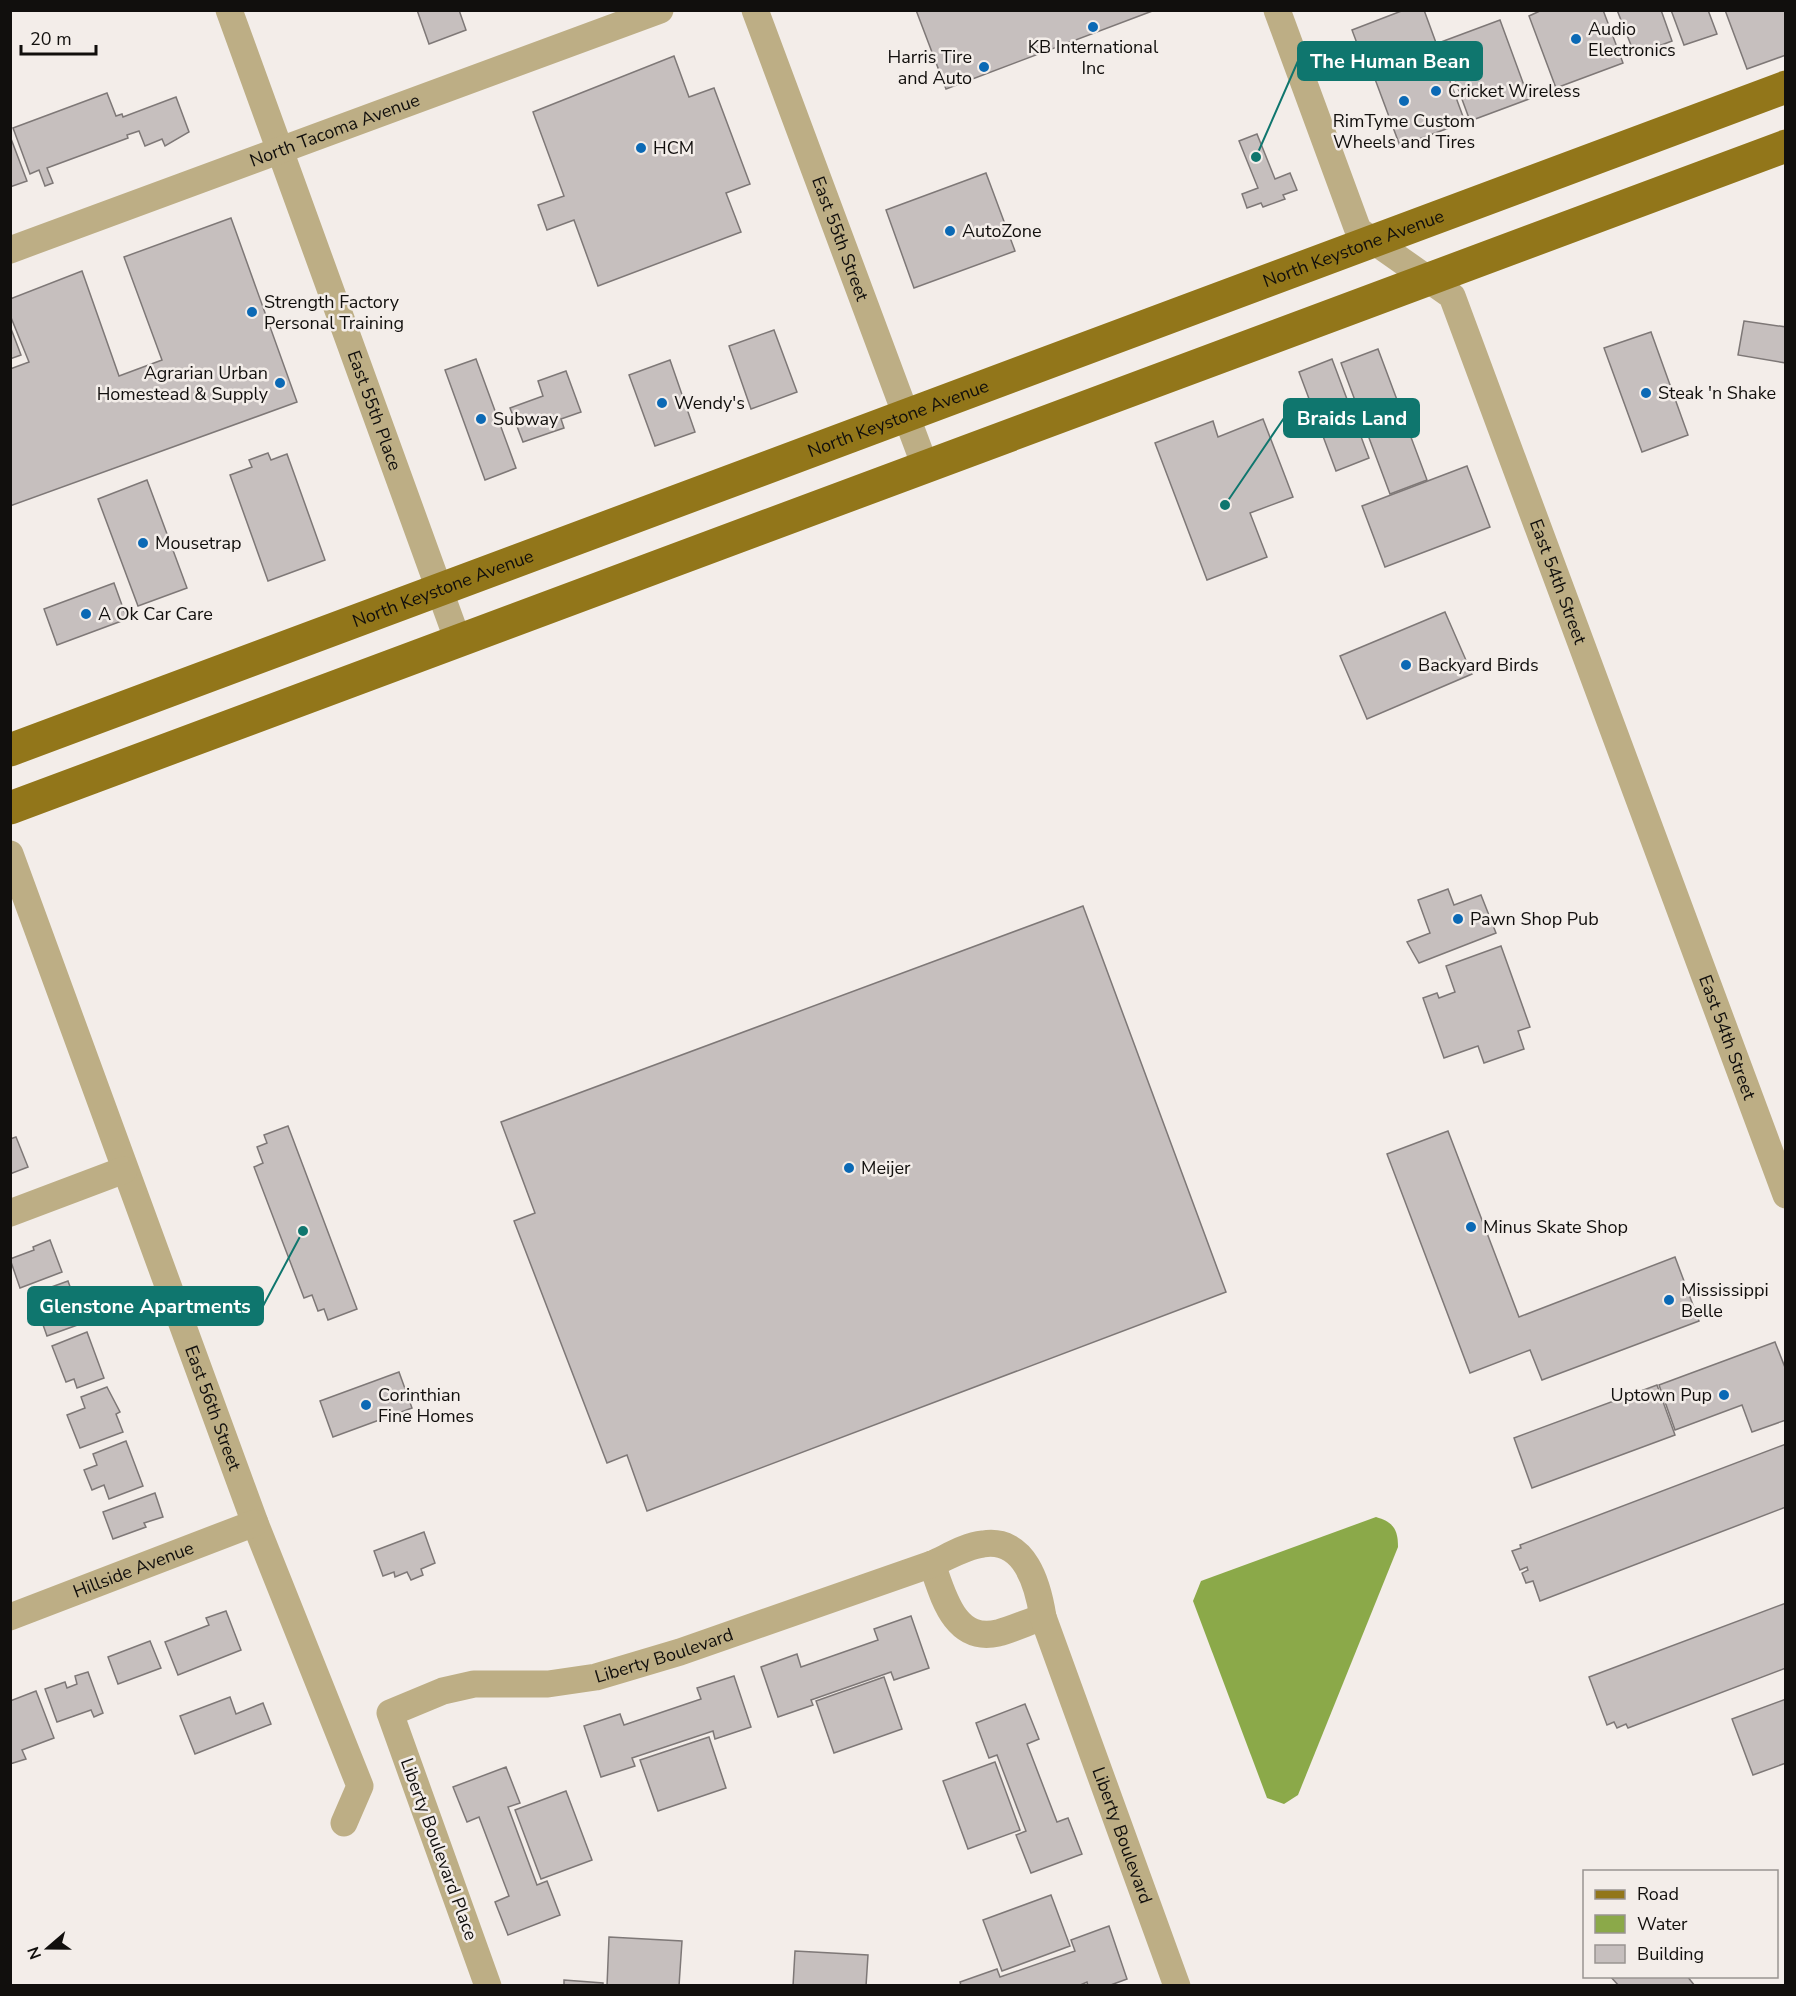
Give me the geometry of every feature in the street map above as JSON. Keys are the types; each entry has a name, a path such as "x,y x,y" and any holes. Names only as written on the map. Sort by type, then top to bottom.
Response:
{"main road":[{"name":"North Keystone Avenue","path":"10,750 1376,242 1785,87"},
{"path":"10,808 1785,146"}],"street":[{"name":"East 55th Place","path":"229,10 458,641"},
{"name":"North Tacoma Avenue","path":"10,250 660,10"},
{"name":"East 55th Street","path":"755,10 925,466"},
{"name":"East 54th Street","path":"1277,10 1358,230 1452,296 1785,1195"},
{"name":"East 56th Street","path":"10,854 255,1523 360,1786 344,1823"},
{"path":"10,1213 124,1170"},
{"name":"Hillside Avenue","path":"10,1617 255,1523"},
{"name":"Liberty Boulevard","path":"390,1713 443,1691 474,1684 548,1684 606,1674 680,1652 983,1544 997,1544 1013,1550 1029,1568 1043,1617 1177,1986"},
{"path":"932,1564 948,1609 964,1627 984,1633 998,1633 1043,1617"},
{"name":"Liberty Boulevard Place","path":"390,1713 488,1986"}],"water":[{"path":"1376,1517 1387,1521 1396,1531 1398,1547 1298,1795 1284,1804 1267,1798 1193,1601 1201,1581"}],"building":[{"path":"417,10 459,10 466,30 429,44"},
{"path":"916,10 1155,10 946,89"},
{"path":"1404,10 1424,10 1465,122 1400,146 1372,71 1368,73 1352,30"},
{"name":"Audio Electronics","path":"1542,10 1603,10 1623,63 1556,88 1529,16"},
{"path":"1617,10 1661,10 1672,41 1635,55"},
{"path":"1671,10 1708,10 1717,34 1684,45"},
{"path":"1725,10 1786,10 1786,55 1747,69"},
{"path":"1500,20 1529,99 1470,121 1441,42"},
{"name":"HCM","path":"674,56 689,97 714,88 750,184 726,193 741,232 598,286 574,220 547,230 538,205 564,196 533,112"},
{"path":"107,93 116,116 122,114 123,117 176,97 189,132 165,146 162,139 145,146 139,131 127,135 128,138 47,168 53,183 45,186 39,170 30,174 13,128"},
{"path":"1257,134 1275,179 1290,173 1297,190 1283,195 1285,199 1263,207 1261,203 1247,208 1242,194 1258,188 1239,141"},
{"path":"10,136 27,181 10,187"},
{"name":"AutoZone","path":"986,173 1015,251 914,288 886,210"},
{"path":"231,218 297,402 10,506 10,369 29,362 10,315 10,299 82,271 119,376 162,360 124,257"},
{"path":"1744,321 1786,327 1786,363 1738,355"},
{"path":"10,326 21,355 10,359"},
{"path":"774,330 797,392 751,409 729,346"},
{"path":"1651,332 1688,435 1642,452 1604,348"},
{"path":"1378,349 1427,480 1390,494 1341,363"},
{"name":"Subway","path":"476,359 516,468 485,480 445,370"},
{"path":"1332,359 1369,458 1336,471 1299,372"},
{"name":"Wendy's","path":"670,360 695,432 655,446 629,375"},
{"path":"566,371 581,412 561,419 564,428 523,442 510,408 543,396 538,381"},
{"path":"1263,419 1293,497 1250,513 1267,557 1207,580 1155,443 1213,421 1218,437"},
{"path":"268,453 271,460 287,454 325,560 268,581 230,475 252,467 249,460"},
{"path":"1467,466 1490,527 1385,567 1362,506"},
{"name":"Mousetrap","path":"147,480 187,588 138,606 98,499"},
{"name":"A Ok Car Care","path":"114,583 127,619 57,645 44,609"},
{"name":"Backyard Birds","path":"1445,612 1472,674 1367,719 1340,656"},
{"name":"Pawn Shop Pub","path":"1448,889 1454,905 1481,895 1496,933 1419,963 1407,942 1430,933 1418,900"},
{"name":"Meijer","path":"1083,906 1226,1292 647,1511 627,1455 607,1463 514,1221 535,1213 501,1122"},
{"path":"1501,946 1530,1027 1518,1031 1524,1049 1484,1063 1478,1046 1444,1058 1423,998 1437,993 1439,998 1455,992 1446,966"},
{"path":"288,1126 357,1309 328,1320 324,1309 318,1311 312,1295 304,1298 254,1167 263,1163 257,1147 267,1143 264,1135"},
{"path":"1448,1131 1519,1317 1675,1257 1699,1321 1542,1380 1530,1350 1470,1373 1387,1154"},
{"path":"16,1137 28,1167 10,1174 10,1139"},
{"path":"50,1240 62,1272 20,1288 10,1259 34,1250 33,1247"},
{"path":"68,1281 83,1323 47,1336 32,1294"},
{"path":"87,1332 104,1378 77,1388 74,1379 66,1382 52,1346"},
{"name":"Uptown Pup","path":"1775,1342 1786,1370 1786,1420 1752,1432 1742,1405 1675,1430 1659,1385"},
{"name":"Corinthian Fine Homes","path":"399,1372 412,1408 333,1437 320,1401"},
{"path":"1657,1385 1675,1435 1532,1488 1514,1438"},
{"path":"107,1387 120,1412 116,1414 123,1432 80,1448 67,1415 85,1408 81,1397"},
{"path":"126,1441 143,1486 109,1499 104,1485 92,1490 84,1470 97,1465 93,1454"},
{"path":"1786,1444 1786,1507 1540,1601 1533,1581 1526,1583 1522,1573 1528,1570 1527,1567 1520,1570 1512,1551 1521,1548 1520,1545"},
{"path":"155,1493 163,1517 144,1523 146,1527 113,1539 103,1512"},
{"path":"424,1532 435,1563 421,1569 423,1575 411,1580 407,1572 395,1577 394,1572 383,1576 374,1551"},
{"path":"1786,1603 1786,1668 1628,1728 1626,1724 1617,1728 1614,1722 1607,1725 1589,1677"},
{"path":"226,1611 241,1650 178,1675 165,1642 209,1625 206,1618"},
{"path":"911,1616 929,1668 894,1680 891,1672 811,1700 813,1705 778,1717 761,1667 797,1654 801,1667 878,1640 874,1629"},
{"path":"150,1641 161,1668 118,1684 108,1657"},
{"path":"88,1672 103,1713 94,1717 91,1710 57,1722 45,1689 65,1682 67,1688 77,1684 75,1676"},
{"path":"734,1676 751,1727 715,1739 713,1731 632,1758 635,1766 601,1777 584,1726 620,1714 624,1725 701,1699 697,1688"},
{"path":"884,1677 902,1729 834,1753 816,1701"},
{"path":"36,1691 54,1738 22,1750 26,1759 10,1764 10,1701"},
{"path":"230,1697 236,1714 263,1703 271,1724 195,1754 180,1716"},
{"path":"1786,1699 1786,1763 1753,1775 1732,1719"},
{"path":"1025,1704 1039,1739 1027,1744 1057,1822 1068,1818 1082,1854 1031,1873 1016,1835 1026,1831 997,1755 989,1758 976,1723"},
{"path":"709,1737 726,1788 658,1811 640,1760"},
{"path":"995,1762 1020,1830 968,1849 943,1781"},
{"path":"506,1767 520,1803 508,1807 537,1885 547,1881 560,1915 508,1935 495,1902 509,1896 479,1817 467,1822 453,1787"},
{"path":"566,1791 592,1860 541,1879 515,1810"},
{"path":"1051,1895 1070,1946 1002,1971 983,1920"},
{"path":"1109,1926 1127,1979 1108,1986 1088,1986 1087,1982 1078,1986 961,1986 960,1982 997,1969 1000,1977 1075,1951 1071,1940"},
{"path":"609,1937 682,1941 679,1986 607,1986"},
{"path":"795,1951 868,1955 866,1986 793,1986"},
{"path":"1612,1978 1689,1978 1695,1986 1619,1986"},
{"path":"564,1980 603,1983 603,1986 564,1986"}],"place":[{"name":"KB International Inc","path":"1093,27"},
{"name":"Audio Electronics","path":"1576,39"},
{"name":"Harris Tire and Auto","path":"984,67"},
{"name":"Cricket Wireless","path":"1436,91"},
{"name":"RimTyme Custom Wheels and Tires","path":"1404,101"},
{"name":"HCM","path":"641,148"},
{"name":"The Human Bean","path":"1256,157"},
{"name":"AutoZone","path":"950,231"},
{"name":"Strength Factory Personal Training","path":"252,312"},
{"name":"Agrarian Urban Homestead & Supply","path":"280,383"},
{"name":"Steak 'n Shake","path":"1646,393"},
{"name":"Wendy's","path":"662,403"},
{"name":"Subway","path":"481,419"},
{"name":"Braids Land","path":"1225,505"},
{"name":"Mousetrap","path":"143,543"},
{"name":"A Ok Car Care","path":"86,614"},
{"name":"Backyard Birds","path":"1406,665"},
{"name":"Pawn Shop Pub","path":"1458,919"},
{"name":"Meijer","path":"849,1168"},
{"name":"Minus Skate Shop","path":"1471,1227"},
{"name":"Glenstone Apartments","path":"303,1231"},
{"name":"Mississippi Belle","path":"1669,1300"},
{"name":"Uptown Pup","path":"1724,1395"},
{"name":"Corinthian Fine Homes","path":"366,1405"}]}
